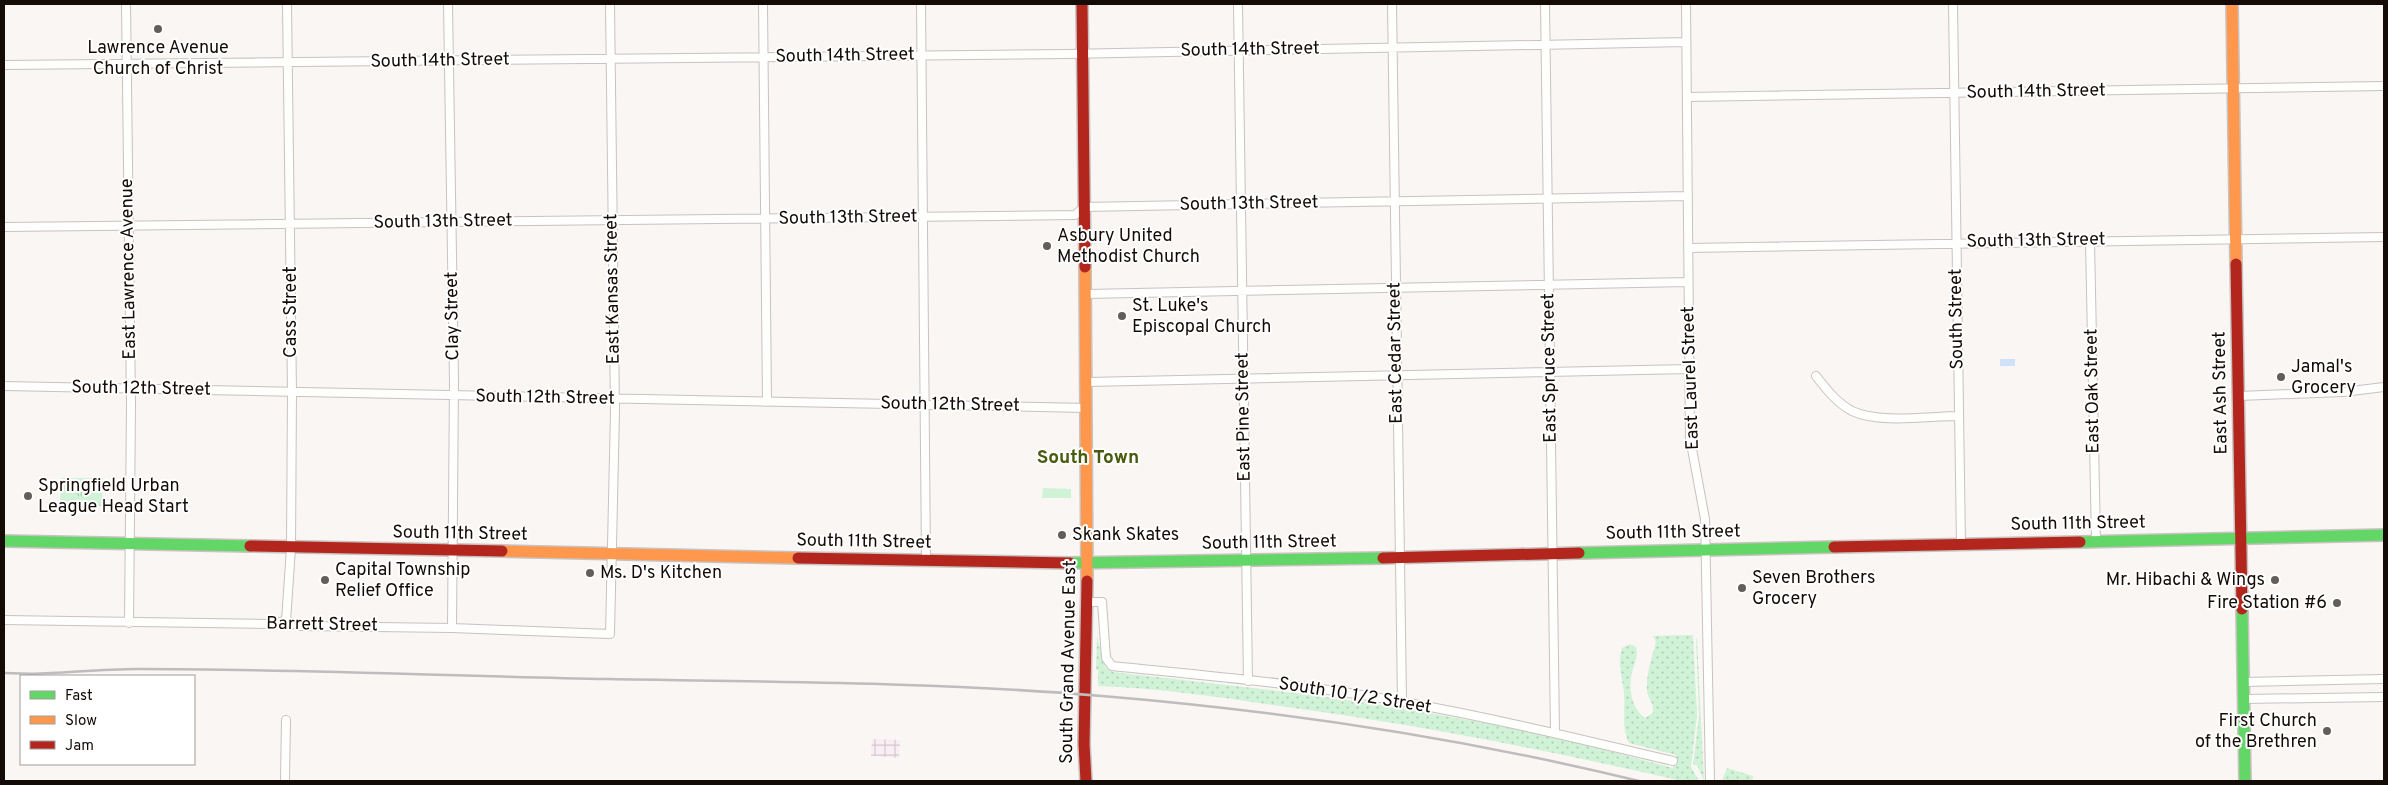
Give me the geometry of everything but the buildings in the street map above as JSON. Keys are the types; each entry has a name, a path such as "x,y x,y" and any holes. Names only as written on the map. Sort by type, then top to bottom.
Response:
{"street":[{"name":"East Lawrence Avenue","path":"126,4 131,389 129,623"},
{"name":"Cass Street","path":"286,621 291,548 292,392 287,4"},
{"name":"Clay Street","path":"448,4 453,396 452,628"},
{"name":"East Kansas Street","path":"610,4 615,399 610,634"},
{"path":"763,4 767,402"},
{"path":"920,4 926,561"},
{"name":"South Grand Avenue East","path":"1082,4 1088,564 1084,744 1086,781"},
{"name":"East Pine Street","path":"1238,4 1248,681"},
{"name":"East Cedar Street","path":"1392,4 1402,701"},
{"name":"East Spruce Street","path":"1544,4 1555,733"},
{"name":"East Laurel Street","path":"1686,4 1690,438 1703,502 1710,781"},
{"name":"South Street","path":"1953,4 1961,545"},
{"name":"East Ash Street","path":"2232,4 2245,781"},
{"name":"South 14th Street","path":"4,65 1082,54 1686,42"},
{"name":"South 14th Street","path":"1688,97 2384,86"},
{"name":"South 13th Street","path":"4,227 1075,215 1084,207 1546,197 1688,196"},
{"name":"South 13th Street","path":"1688,248 2090,240 2384,237"},
{"name":"East Oak Street","path":"2090,240 2096,541"},
{"path":"1086,294 1688,282"},
{"path":"1087,382 1689,369"},
{"path":"1816,376 1838,401 1852,410 1869,416 1886,418 1959,416"},
{"name":"South 12th Street","path":"4,386 1087,408"},
{"path":"2239,396 2343,392 2384,387"},
{"name":"South 11th Street","path":"4,541 1088,564 2384,535"},
{"name":"South 10 1/2 Street","path":"1088,602 1102,602 1106,658 1112,666 1402,701 1555,733 1673,762"},
{"name":"Barrett Street","path":"4,620 270,624 286,621 299,626 452,628 610,634"},
{"path":"2244,682 2384,679"},
{"path":"2244,699 2384,697"},
{"path":"285,781 286,720"}],"shaded area":[{"path":"872,739 900,740 899,758 871,756"}],"green space":[{"path":"61,478 103,478 102,506 60,506"},
{"path":"1043,488 1071,489 1071,498 1042,498"},
{"path":"1693,635 1697,715 1691,767 1699,781 1682,781 1535,749 1337,714 1192,694 1098,686 1098,670 1096,670 1097,637 1106,668 1113,672 1304,694 1396,707 1546,734 1673,768 1676,755 1629,743 1624,722 1624,693 1620,658 1622,648 1630,644 1636,647 1637,656 1632,674 1631,690 1637,710 1645,718 1653,713 1653,706 1647,690 1648,672 1656,642 1654,637 1651,636"},
{"path":"1696,638 1704,781 1697,765 1693,765 1699,715"},
{"path":"1727,768 1753,776 1752,781 1722,781"}],"water":[{"path":"2000,359 2015,359 2015,366 2000,366"}],"railway":[{"path":"32,674 124,669 196,669 549,678 855,683 1040,691 1170,702 1372,728 1506,752 1639,781"},
{"path":"4,673 39,674"}],"traffic: fast":[{"path":"2080,542 2384,535"},
{"path":"4,541 250,546"},
{"path":"1579,553 1834,547"},
{"path":"1070,563 1383,558"},
{"path":"2242,609 2245,781"}],"traffic: slow":[{"path":"2232,4 2236,264"},
{"path":"1085,267 1087,581"},
{"path":"502,551 798,558"}],"traffic: jam":[{"path":"1082,4 1085,267"},
{"path":"2236,264 2242,609"},
{"path":"1834,547 2080,542"},
{"path":"250,546 502,551"},
{"path":"1383,558 1579,553"},
{"path":"798,558 1070,563"},
{"path":"1086,781 1084,744 1087,581"}],"place":[{"name":"Lawrence Avenue Church of Christ","path":"158,29"},
{"name":"Asbury United Methodist Church","path":"1047,246"},
{"name":"St. Luke's Episcopal Church","path":"1122,316"},
{"name":"Jamal's Grocery","path":"2281,377"},
{"name":"Springfield Urban League Head Start","path":"28,496"},
{"name":"Skank Skates","path":"1062,535"},
{"name":"Ms. D's Kitchen","path":"590,573"},
{"name":"Capital Township Relief Office","path":"325,580"},
{"name":"Mr. Hibachi & Wings","path":"2275,580"},
{"name":"Seven Brothers Grocery","path":"1742,588"},
{"name":"Fire Station #6","path":"2337,603"},
{"name":"First Church of the Brethren","path":"2327,731"}],"district":[{"name":"South Town","path":"1088,458"}]}
